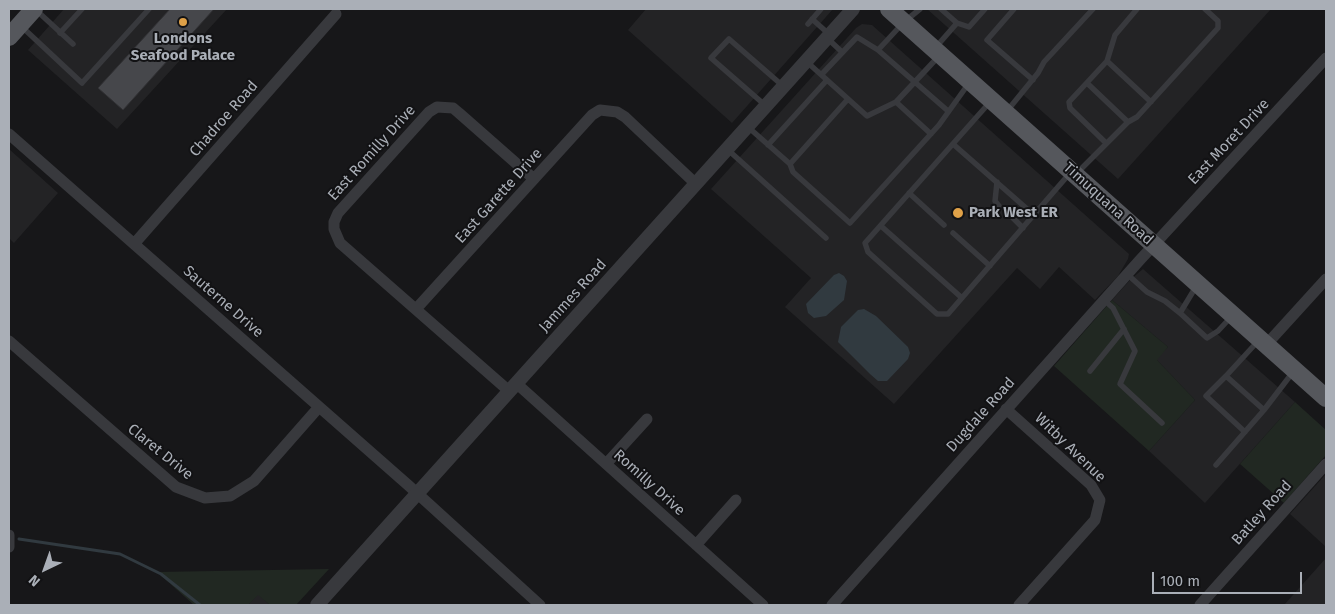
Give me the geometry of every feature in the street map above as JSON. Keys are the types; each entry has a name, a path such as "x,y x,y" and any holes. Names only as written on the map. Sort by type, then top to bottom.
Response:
{"main road":[{"path":"12,33 35,9"},
{"name":"Timuquana Road","path":"889,9 1326,398"}],"street":[{"name":"Jammes Road","path":"322,603 416,494 853,9"},
{"name":"Chadroe Road","path":"134,244 336,14"},
{"name":"East Moret Drive","path":"1154,245 1326,58"},
{"name":"East Romilly Drive","path":"334,230 338,213 429,112 437,107 444,106 459,113 534,179"},
{"name":"East Garette Drive","path":"416,309 592,115 600,110 608,110 625,117 696,184"},
{"name":"Sauterne Drive","path":"9,134 540,605"},
{"name":"Romilly Drive","path":"334,230 340,243 416,309 606,464 763,605"},
{"name":"Dugdale Road","path":"832,605 1154,245"},
{"path":"1263,342 1326,279"},
{"name":"Claret Drive","path":"9,341 176,487 205,498 230,496 254,481 319,407"},
{"name":"Witby Avenue","path":"1006,409 1091,485 1100,500 1095,520 1019,605"},
{"path":"606,464 646,419"},
{"name":"Batley Road","path":"1200,605 1326,464"},
{"path":"696,545 736,500"},
{"path":"9,535 9,547"}],"lane":[{"path":"35,9 73,44"},
{"path":"60,33 82,9"},
{"path":"12,33 82,83 149,9"},
{"path":"821,9 810,22 842,52"},
{"path":"878,50 904,22 920,9"},
{"path":"941,9 957,23 969,27 985,9"},
{"path":"1014,9 987,40 1033,80"},
{"path":"1005,112 1033,80 1044,62 1092,9"},
{"path":"1106,143 1070,108 1070,102 1107,62 1114,35 1137,9"},
{"path":"992,100 865,244 868,252 937,314 948,314 1034,215 1074,173 1128,122 1137,118 1218,28 1218,21 1205,9"},
{"path":"807,61 867,116 896,102 914,82 957,23"},
{"path":"822,74 857,36 878,50 948,111"},
{"path":"766,106 711,58 728,39 784,86"},
{"path":"1107,62 1151,102"},
{"path":"768,145 827,80"},
{"path":"748,127 790,164 793,172 850,223 931,134 970,81"},
{"path":"1087,83 1128,122"},
{"path":"790,164 848,99"},
{"path":"896,102 931,134"},
{"path":"953,144 1034,215"},
{"path":"727,149 826,238"},
{"path":"997,182 995,201 999,206"},
{"path":"909,193 944,225"},
{"path":"1013,218 1023,228"},
{"path":"881,226 962,298"},
{"path":"953,233 990,266"},
{"path":"1127,274 1147,292 1164,301 1180,313 1207,338 1218,331 1233,315"},
{"path":"1180,313 1198,284"},
{"path":"1104,300 1113,308 1135,352 1120,384 1162,423"},
{"path":"1090,371 1124,328"},
{"path":"1245,432 1206,396 1263,342"},
{"path":"1216,465 1264,410 1295,370"},
{"path":"1226,376 1264,410"}],"shaded area":[{"path":"64,9 227,9 117,129 28,50"},
{"path":"646,9 833,9 732,123 628,30"},
{"path":"927,9 1271,9 1118,179"},
{"path":"862,24 872,25 1129,254 1118,276 1095,300 1059,267 1040,289 1017,268 894,404 785,307 811,278 711,189 856,28"},
{"path":"9,149 58,193 14,243 9,238"},
{"path":"1143,269 1295,402 1205,503 1149,451 1195,400 1156,359 1168,347 1112,300"},
{"path":"839,273 847,281 844,300 826,316 814,318 808,313 806,304 834,275"},
{"path":"1112,300 1168,347 1157,360 1195,400 1149,451 1054,366"},
{"path":"864,309 876,316 908,347 910,353 908,359 887,381 878,381 838,342 841,327 858,310"},
{"path":"1295,402 1326,430 1326,455 1284,503 1240,464"},
{"path":"1326,474 1326,547 1290,514"},
{"path":"1326,558 1326,605 1284,605"},
{"path":"329,569 296,605 270,605 258,595 248,605 194,605 157,572"},
{"path":"258,594 270,605 248,605"}],"building":[{"path":"170,9 214,9 123,110 98,88"}],"waterway":[{"path":"19,539 120,554 161,574 200,605"}],"place":[{"name":"Londons Seafood Palace","path":"183,22"},
{"name":"Park West ER","path":"958,213"}]}
